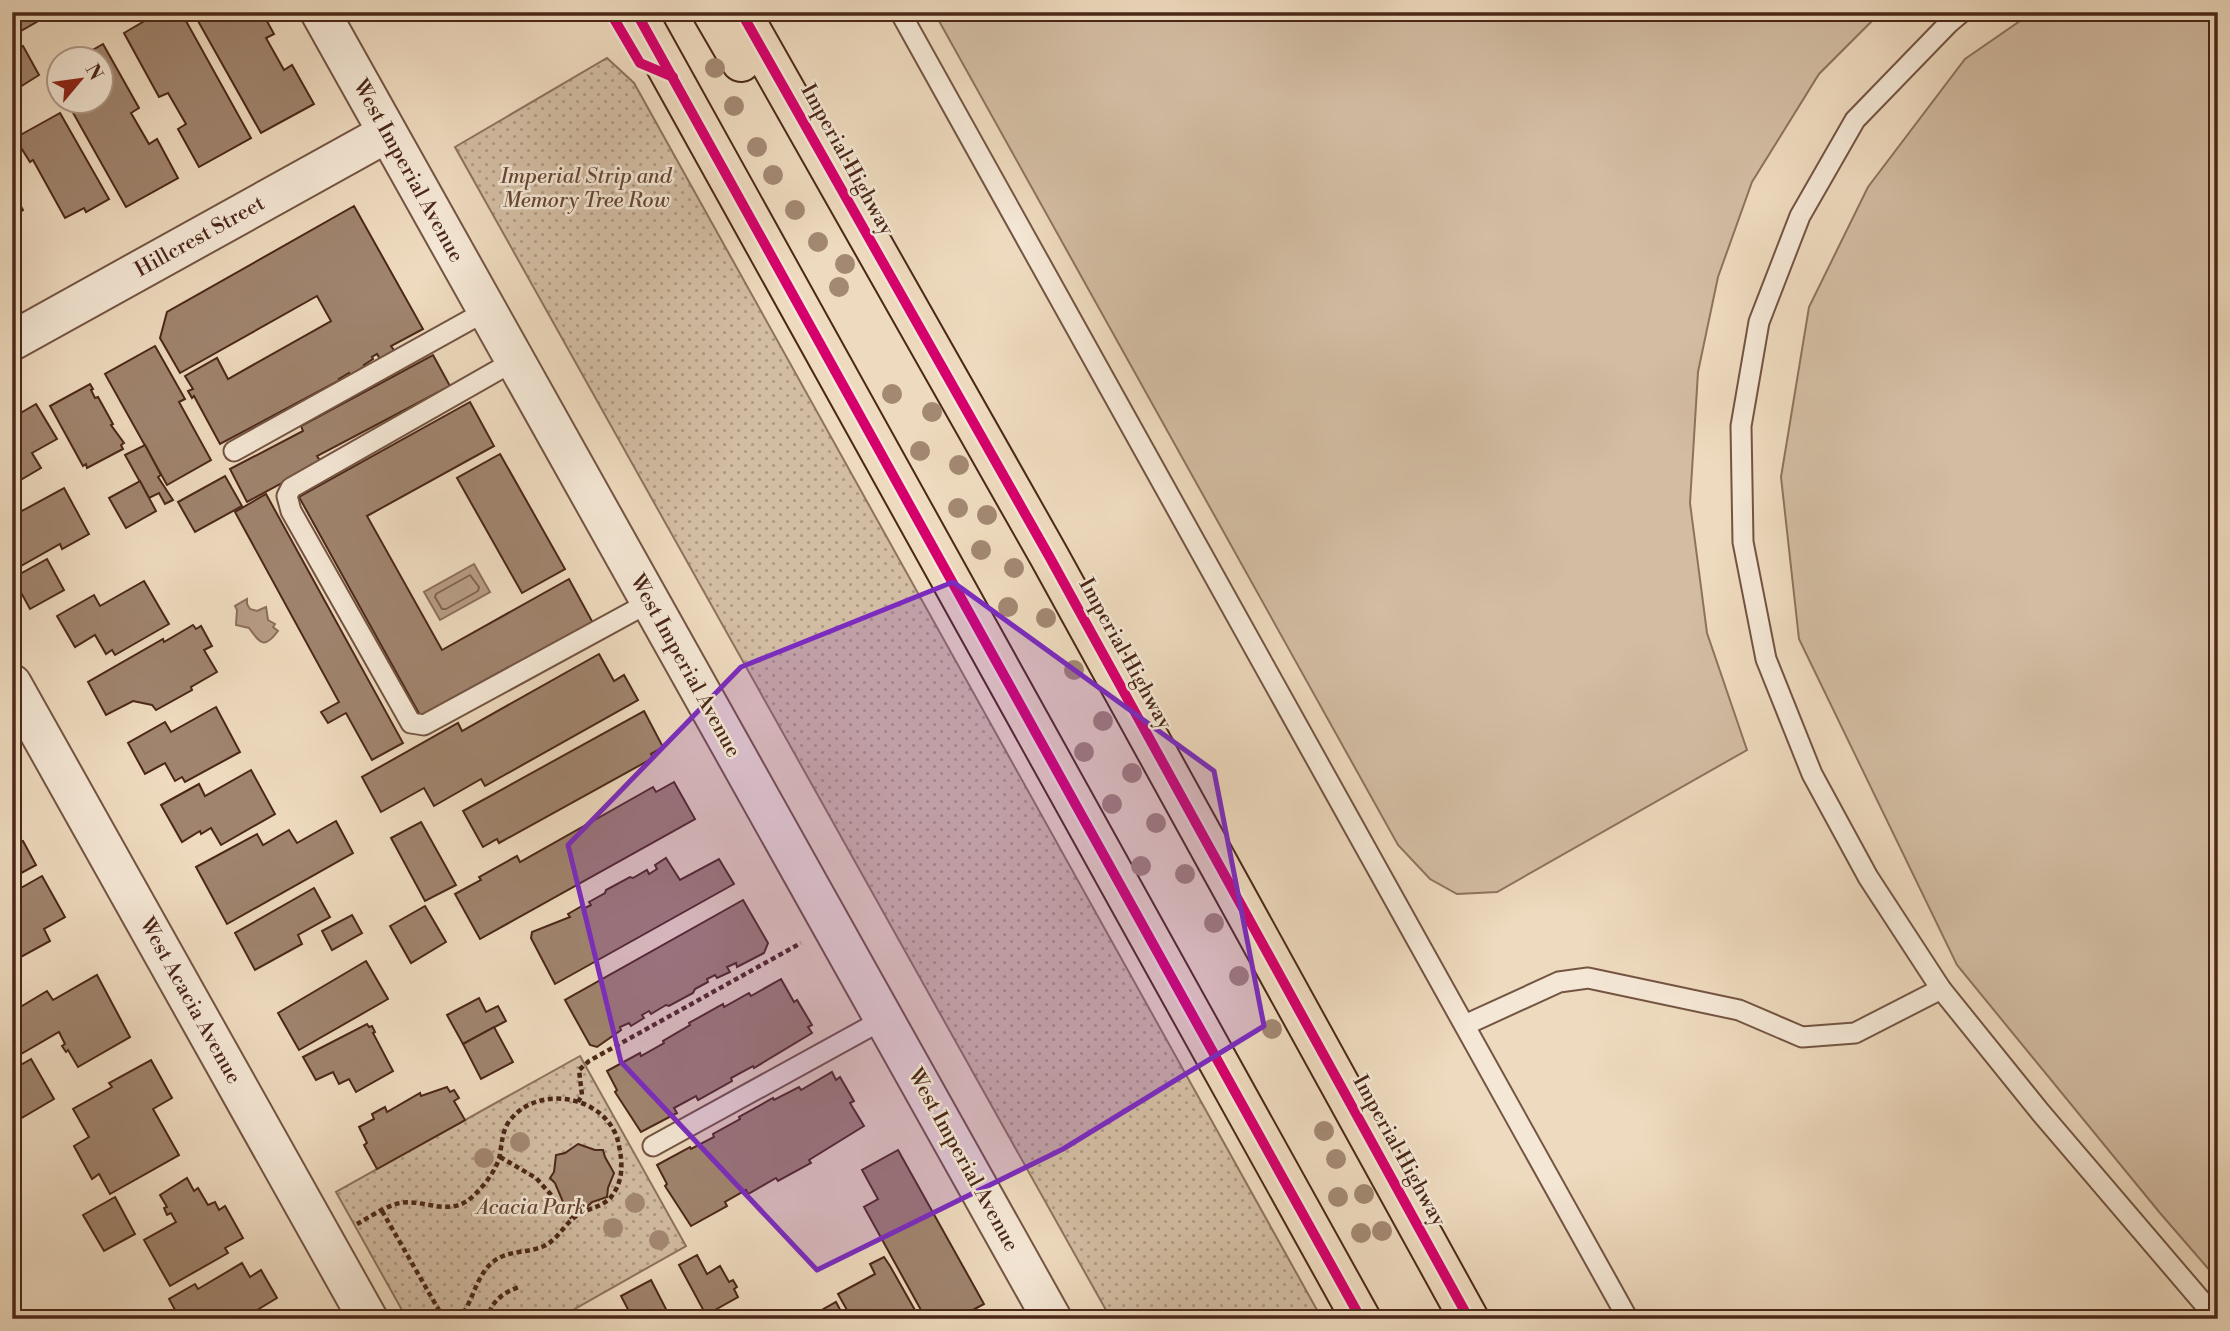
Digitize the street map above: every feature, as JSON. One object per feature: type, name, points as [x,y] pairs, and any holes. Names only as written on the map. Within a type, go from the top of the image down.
[{"type":"main road","points":[[712,12],[796,156],[830,172]]},
{"type":"main road","name":"Imperial Highway","points":[[741,12],[1049,556],[1469,1319]]},
{"type":"main road","points":[[645,16],[1361,1319]]},
{"type":"street","name":"West Imperial Avenue","points":[[320,12],[1052,1319]]},
{"type":"street","name":"Hillcrest Street","points":[[12,341],[387,133]]},
{"type":"street","name":"West Acacia Avenue","points":[[12,684],[368,1319]]},
{"type":"lane","points":[[900,12],[1628,1319]]},
{"type":"lane","points":[[1962,12],[1855,120],[1800,216],[1759,322],[1741,426],[1743,542],[1766,660],[1812,775],[1868,877],[1941,989],[2041,1112],[2217,1319]]},
{"type":"lane","points":[[234,451],[486,311]]},
{"type":"lane","points":[[514,361],[291,488],[287,496],[297,523],[411,723],[424,725],[650,602]]},
{"type":"lane","points":[[1465,1025],[1559,982],[1588,978],[1739,1010],[1802,1037],[1855,1032],[1941,989]]},
{"type":"lane","points":[[653,1146],[884,1020]]},
{"type":"path","points":[[578,1102],[582,1095],[579,1070],[583,1065],[780,955]]},
{"type":"path","points":[[353,1226],[400,1203],[443,1207],[460,1204],[471,1197],[494,1169],[500,1157],[504,1131],[509,1121],[523,1109],[537,1101],[552,1098],[585,1103],[601,1114],[613,1128],[619,1142],[621,1176],[616,1189],[606,1202],[572,1218],[548,1244],[497,1258],[476,1283],[460,1317],[474,1319],[489,1313],[495,1301],[519,1287]]},
{"type":"path","points":[[500,1157],[536,1178],[572,1218]]},
{"type":"path","points":[[382,1211],[444,1319]]},
{"type":"highlighted area","points":[[953,582],[1214,771],[1264,1026],[1063,1149],[817,1270],[621,1062],[568,845],[741,667]]},
{"type":"green space","points":[[934,12],[1881,12],[1819,74],[1752,182],[1718,277],[1698,372],[1690,503],[1707,633],[1747,750],[1497,892],[1457,894],[1430,879],[1398,845]]},
{"type":"green space","points":[[2033,12],[2218,12],[2218,1280],[1957,965],[1799,639],[1781,477],[1809,307],[1868,187],[1965,59]]},
{"type":"green space","name":"Imperial Strip and Memory Tree Row","points":[[607,58],[634,83],[1322,1319],[1111,1319],[455,147]]},
{"type":"green space","name":"Acacia Park","points":[[580,1056],[686,1246],[557,1319],[407,1319],[336,1192]]},
{"type":"water","points":[[474,564],[490,592],[440,620],[424,592]]},
{"type":"water","points":[[247,599],[250,609],[257,611],[266,607],[268,620],[275,624],[273,627],[278,631],[269,641],[259,641],[249,628],[236,625],[235,606]]},
{"type":"building","points":[[12,12],[54,12],[12,36]]},
{"type":"building","points":[[160,12],[181,12],[251,138],[199,167],[178,129],[186,124],[168,93],[159,97],[124,33]]},
{"type":"building","points":[[193,12],[262,12],[274,34],[266,38],[284,70],[292,65],[314,104],[261,133]]},
{"type":"building","points":[[23,46],[39,75],[12,92],[12,51]]},
{"type":"building","points":[[116,67],[139,108],[131,113],[149,144],[157,139],[178,178],[126,207],[75,116],[116,116]]},
{"type":"building","points":[[55,116],[62,116],[109,199],[86,212],[84,208],[65,218],[33,160],[30,162],[15,138]]},
{"type":"building","points":[[12,190],[23,210],[12,216]]},
{"type":"building","points":[[354,206],[423,329],[391,346],[396,353],[381,361],[377,354],[365,366],[350,375],[349,373],[220,444],[194,396],[192,398],[188,391],[193,389],[185,376],[217,358],[228,379],[331,321],[317,296],[180,373],[160,338],[167,312]]},
{"type":"building","points":[[155,346],[185,399],[179,402],[211,460],[167,485],[105,374]]},
{"type":"building","points":[[433,355],[450,386],[317,456],[321,462],[247,502],[230,469],[303,431],[301,426]]},
{"type":"building","points":[[90,384],[95,398],[98,397],[113,424],[111,425],[124,443],[121,445],[123,449],[87,468],[86,464],[83,466],[50,406]]},
{"type":"building","points":[[470,402],[494,446],[367,516],[442,650],[569,579],[593,623],[421,717],[299,497]]},
{"type":"building","points":[[36,404],[57,439],[32,453],[41,468],[12,485],[12,418]]},
{"type":"building","points":[[145,445],[161,475],[158,477],[173,500],[165,504],[159,493],[149,498],[125,455]]},
{"type":"building","points":[[500,454],[565,569],[522,593],[457,478]]},
{"type":"building","points":[[225,476],[242,506],[195,532],[178,502]]},
{"type":"building","points":[[140,481],[156,511],[126,528],[109,498]]},
{"type":"building","points":[[64,488],[89,534],[62,549],[60,544],[12,571],[12,506],[17,503],[22,511]]},
{"type":"building","points":[[266,494],[403,743],[372,760],[346,713],[328,723],[321,712],[339,702],[235,512]]},
{"type":"building","points":[[47,559],[64,590],[30,609],[13,578]]},
{"type":"building","points":[[144,581],[169,624],[115,655],[112,650],[106,654],[95,635],[75,647],[57,616],[94,595],[100,606]]},
{"type":"building","points":[[193,625],[196,629],[201,626],[212,646],[204,650],[217,672],[156,710],[152,705],[133,701],[106,715],[88,682]]},
{"type":"building","points":[[599,654],[614,681],[624,675],[638,700],[485,786],[481,779],[434,806],[424,788],[381,812],[362,777],[458,723],[462,731]]},
{"type":"building","points":[[216,707],[240,752],[185,782],[182,777],[175,781],[165,763],[145,774],[128,743],[165,722],[171,732]]},
{"type":"building","points":[[644,711],[663,747],[651,754],[653,758],[499,843],[497,839],[483,847],[463,811]]},
{"type":"building","points":[[251,770],[275,814],[221,845],[211,828],[182,842],[161,805],[199,784],[205,796]]},
{"type":"building","points":[[674,782],[695,819],[480,939],[455,894],[517,856],[520,862],[653,787],[656,792]]},
{"type":"building","points":[[336,821],[353,853],[227,924],[196,867],[257,834],[263,845],[289,830],[297,843]]},
{"type":"building","points":[[421,822],[456,885],[425,901],[391,838]]},
{"type":"building","points":[[23,841],[36,865],[12,878],[12,842],[14,845]]},
{"type":"building","points":[[666,858],[680,880],[719,859],[734,884],[555,984],[531,938],[532,932],[570,917],[568,914],[582,906],[583,909],[591,905],[589,902],[630,877],[647,870],[649,874],[657,869],[655,865]]},
{"type":"building","points":[[42,876],[65,917],[44,929],[50,941],[21,957],[12,941],[12,893]]},
{"type":"building","points":[[314,888],[330,917],[298,935],[302,944],[255,970],[235,933]]},
{"type":"building","points":[[743,900],[768,943],[764,953],[737,967],[736,963],[727,967],[730,972],[707,979],[708,982],[693,993],[651,1014],[649,1011],[642,1015],[644,1018],[631,1026],[629,1023],[620,1027],[621,1030],[597,1047],[590,1045],[565,1000]]},
{"type":"building","points":[[425,906],[446,942],[411,963],[390,926]]},
{"type":"building","points":[[352,915],[362,933],[332,950],[322,931]]},
{"type":"building","points":[[366,961],[388,999],[299,1050],[278,1013]]},
{"type":"building","points":[[97,975],[130,1037],[78,1067],[68,1050],[66,1052],[62,1046],[65,1044],[59,1032],[21,1054],[17,1049],[12,1052],[12,1012],[47,991],[53,1000]]},
{"type":"building","points":[[781,979],[812,1025],[808,1027],[812,1033],[754,1068],[753,1066],[731,1078],[732,1081],[698,1100],[696,1096],[674,1108],[677,1113],[641,1132],[615,1092],[617,1090],[607,1071],[664,1043],[663,1041],[690,1025],[689,1023],[723,1004],[724,1007],[749,993],[751,996]]},
{"type":"building","points":[[479,998],[486,1012],[498,1006],[506,1021],[463,1044],[447,1015]]},
{"type":"building","points":[[367,1024],[372,1026],[393,1071],[356,1092],[349,1079],[339,1084],[333,1072],[316,1080],[303,1057]]},
{"type":"building","points":[[494,1027],[513,1062],[481,1079],[463,1044]]},
{"type":"building","points":[[31,1059],[54,1099],[20,1119],[12,1106],[12,1070]]},
{"type":"building","points":[[151,1060],[172,1098],[153,1109],[179,1155],[110,1194],[99,1174],[92,1179],[74,1146],[89,1137],[73,1109],[112,1087],[109,1083]]},
{"type":"building","points":[[832,1072],[836,1080],[840,1077],[854,1101],[850,1103],[864,1126],[809,1160],[811,1163],[748,1194],[746,1190],[725,1202],[727,1206],[691,1226],[665,1186],[667,1184],[657,1165],[714,1137],[713,1134],[773,1098],[774,1100],[799,1087],[801,1090]]},
{"type":"building","points":[[447,1087],[450,1092],[454,1090],[459,1098],[454,1101],[465,1120],[377,1169],[364,1145],[367,1143],[359,1127],[374,1119],[372,1114],[385,1107],[387,1112],[420,1093],[421,1096]]},
{"type":"building","points":[[578,1144],[603,1150],[614,1173],[607,1197],[592,1202],[587,1207],[563,1202],[550,1178],[554,1172],[556,1155],[565,1153]]},
{"type":"building","points":[[898,1150],[984,1304],[956,1319],[926,1319],[864,1207],[878,1199],[862,1170]]},
{"type":"building","points":[[187,1178],[194,1191],[198,1188],[208,1205],[215,1202],[219,1210],[225,1206],[243,1238],[225,1248],[228,1253],[170,1286],[144,1240],[176,1222],[171,1213],[167,1215],[164,1208],[167,1207],[160,1195]]},
{"type":"building","points":[[115,1197],[135,1234],[104,1251],[83,1215]]},
{"type":"building","points":[[697,1255],[707,1274],[720,1266],[729,1282],[733,1280],[737,1287],[734,1289],[738,1297],[706,1315],[679,1265]]},
{"type":"building","points":[[884,1257],[920,1319],[852,1319],[838,1294],[875,1274],[870,1264]]},
{"type":"building","points":[[242,1263],[250,1277],[261,1270],[277,1298],[242,1319],[180,1319],[169,1299],[195,1284],[198,1289]]},
{"type":"building","points":[[651,1280],[668,1313],[657,1319],[633,1319],[621,1296]]},
{"type":"building","points":[[836,1302],[845,1319],[806,1319]]},
{"type":"cycle path","points":[[610,12],[640,63],[673,77]]},
{"type":"cycle path","points":[[636,12],[1361,1319]]},
{"type":"cycle path","points":[[741,12],[1049,556],[1469,1319]]}]
